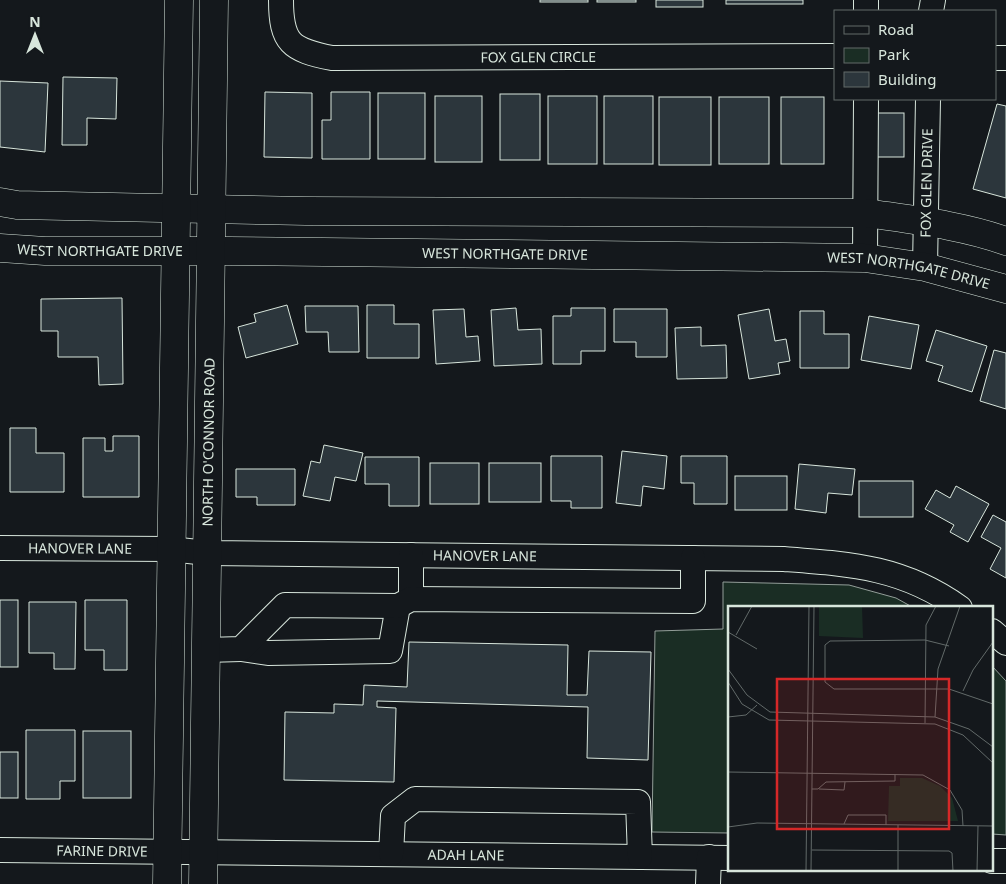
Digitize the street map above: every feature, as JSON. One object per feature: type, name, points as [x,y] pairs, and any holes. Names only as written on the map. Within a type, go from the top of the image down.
[{"type":"main road","points":[[167,884],[170,549],[179,0]]},
{"type":"main road","name":"NORTH O'CONNOR ROAD","points":[[204,884],[214,0]]},
{"type":"main road","points":[[0,202],[17,205],[177,210],[866,213],[984,233],[1006,241]]},
{"type":"main road","name":"WEST NORTHGATE DRIVE","points":[[0,248],[45,251],[210,250],[865,258],[925,267],[1006,289]]},
{"type":"street","name":"FOX GLEN CIRCLE","points":[[281,0],[281,20],[287,40],[306,53],[332,58],[834,56]]},
{"type":"street","points":[[865,258],[866,100]]},
{"type":"street","name":"FOX GLEN DRIVE","points":[[925,267],[928,100]]},
{"type":"street","name":"HANOVER LANE","points":[[0,548],[170,549],[207,553],[784,559],[854,564],[895,574],[956,606]]},
{"type":"street","points":[[206,650],[241,649],[268,653],[390,651],[404,602],[411,555]]},
{"type":"street","points":[[241,649],[285,605],[404,602],[694,601],[693,558]]},
{"type":"street","points":[[994,633],[1006,643]]},
{"type":"street","points":[[391,854],[393,816],[415,799],[638,802],[640,857]]},
{"type":"street","name":"FARINE DRIVE","points":[[0,850],[204,852]]},
{"type":"street","name":"ADAH LANE","points":[[204,852],[719,858]]},
{"type":"street","points":[[708,884],[719,858]]},
{"type":"green space","points":[[723,582],[849,585],[896,598],[910,606],[728,606],[728,833],[652,832],[655,631],[723,629]]},
{"type":"green space","points":[[994,668],[1006,681],[1006,835],[994,834]]},
{"type":"building","points":[[540,0],[588,0],[588,2],[540,2]]},
{"type":"building","points":[[597,0],[636,0],[636,2],[597,2]]},
{"type":"building","points":[[656,0],[703,0],[703,7],[656,7]]},
{"type":"building","points":[[726,0],[803,0],[803,4],[726,4]]},
{"type":"building","points":[[63,77],[117,78],[116,119],[87,118],[87,145],[62,145]]},
{"type":"building","points":[[0,81],[48,83],[45,152],[0,147]]},
{"type":"building","points":[[265,92],[312,93],[312,158],[264,157]]},
{"type":"building","points":[[331,92],[370,92],[370,159],[322,159],[322,120],[331,120]]},
{"type":"building","points":[[378,93],[425,93],[425,159],[378,159]]},
{"type":"building","points":[[500,94],[540,94],[540,160],[500,160]]},
{"type":"building","points":[[435,96],[482,96],[482,162],[435,162]]},
{"type":"building","points":[[548,96],[597,96],[597,164],[548,164]]},
{"type":"building","points":[[604,96],[653,96],[653,164],[604,164]]},
{"type":"building","points":[[659,97],[711,97],[711,165],[659,165]]},
{"type":"building","points":[[719,97],[769,97],[769,164],[719,164]]},
{"type":"building","points":[[781,97],[824,97],[824,164],[781,164]]},
{"type":"building","points":[[997,104],[1006,106],[1006,198],[973,189]]},
{"type":"building","points":[[871,113],[904,113],[904,157],[871,157]]},
{"type":"building","points":[[122,298],[123,384],[99,385],[98,357],[58,357],[58,331],[41,331],[41,299]]},
{"type":"building","points":[[287,305],[298,344],[246,358],[238,327],[256,322],[254,314]]},
{"type":"building","points":[[367,305],[394,305],[394,324],[419,324],[419,358],[367,358]]},
{"type":"building","points":[[305,306],[358,306],[359,352],[329,352],[328,332],[306,332]]},
{"type":"building","points":[[516,308],[518,330],[541,329],[542,364],[494,366],[491,310]]},
{"type":"building","points":[[571,308],[605,308],[605,351],[581,351],[581,364],[553,364],[553,316],[571,316]]},
{"type":"building","points":[[464,309],[466,337],[478,336],[480,361],[436,364],[433,310]]},
{"type":"building","points":[[614,309],[667,309],[667,357],[636,357],[636,342],[614,342]]},
{"type":"building","points":[[769,309],[775,341],[786,339],[790,361],[778,363],[780,374],[749,379],[738,315]]},
{"type":"building","points":[[800,311],[824,311],[824,334],[849,334],[849,368],[800,368]]},
{"type":"building","points":[[869,316],[919,325],[911,369],[861,360]]},
{"type":"building","points":[[701,327],[701,346],[726,345],[727,378],[677,379],[675,328]]},
{"type":"building","points":[[936,330],[987,346],[972,392],[938,381],[943,366],[926,361]]},
{"type":"building","points":[[994,350],[1006,353],[1006,409],[980,401]]},
{"type":"building","points":[[10,428],[36,428],[36,453],[64,453],[64,492],[10,492]]},
{"type":"building","points":[[113,436],[139,436],[139,497],[83,497],[83,438],[105,438],[105,451],[113,451]]},
{"type":"building","points":[[324,445],[363,453],[356,481],[335,477],[330,501],[303,496],[311,461],[320,463]]},
{"type":"building","points":[[622,451],[667,456],[664,489],[643,486],[641,506],[616,503]]},
{"type":"building","points":[[551,456],[602,456],[602,508],[571,508],[571,501],[551,501]]},
{"type":"building","points":[[681,456],[727,456],[727,504],[694,504],[694,483],[681,483]]},
{"type":"building","points":[[365,457],[419,457],[419,506],[389,506],[389,484],[365,484]]},
{"type":"building","points":[[430,463],[479,463],[479,504],[430,504]]},
{"type":"building","points":[[489,463],[541,463],[541,502],[489,502]]},
{"type":"building","points":[[799,464],[855,469],[852,495],[828,493],[826,513],[795,509]]},
{"type":"building","points":[[236,469],[295,469],[295,505],[257,505],[257,497],[236,497]]},
{"type":"building","points":[[735,476],[787,476],[787,510],[735,510]]},
{"type":"building","points":[[859,481],[913,481],[913,517],[859,517]]},
{"type":"building","points":[[956,486],[989,504],[968,542],[950,532],[954,525],[925,509],[936,490],[950,498]]},
{"type":"building","points":[[993,515],[1006,522],[1006,578],[990,569],[1001,548],[981,537]]},
{"type":"building","points":[[0,600],[18,600],[18,667],[0,667]]},
{"type":"building","points":[[85,600],[127,600],[127,670],[104,670],[104,650],[85,650]]},
{"type":"building","points":[[29,602],[76,602],[75,669],[54,669],[54,653],[29,653]]},
{"type":"building","points":[[409,642],[568,645],[567,695],[587,695],[589,651],[651,652],[648,760],[587,758],[588,707],[377,701],[377,707],[396,708],[394,782],[284,780],[285,712],[334,713],[334,704],[363,705],[364,685],[407,687]]},
{"type":"building","points":[[26,730],[75,730],[75,781],[60,781],[60,799],[26,799]]},
{"type":"building","points":[[83,731],[131,731],[131,798],[83,798]]},
{"type":"building","points":[[0,752],[18,752],[18,798],[0,798]]}]
